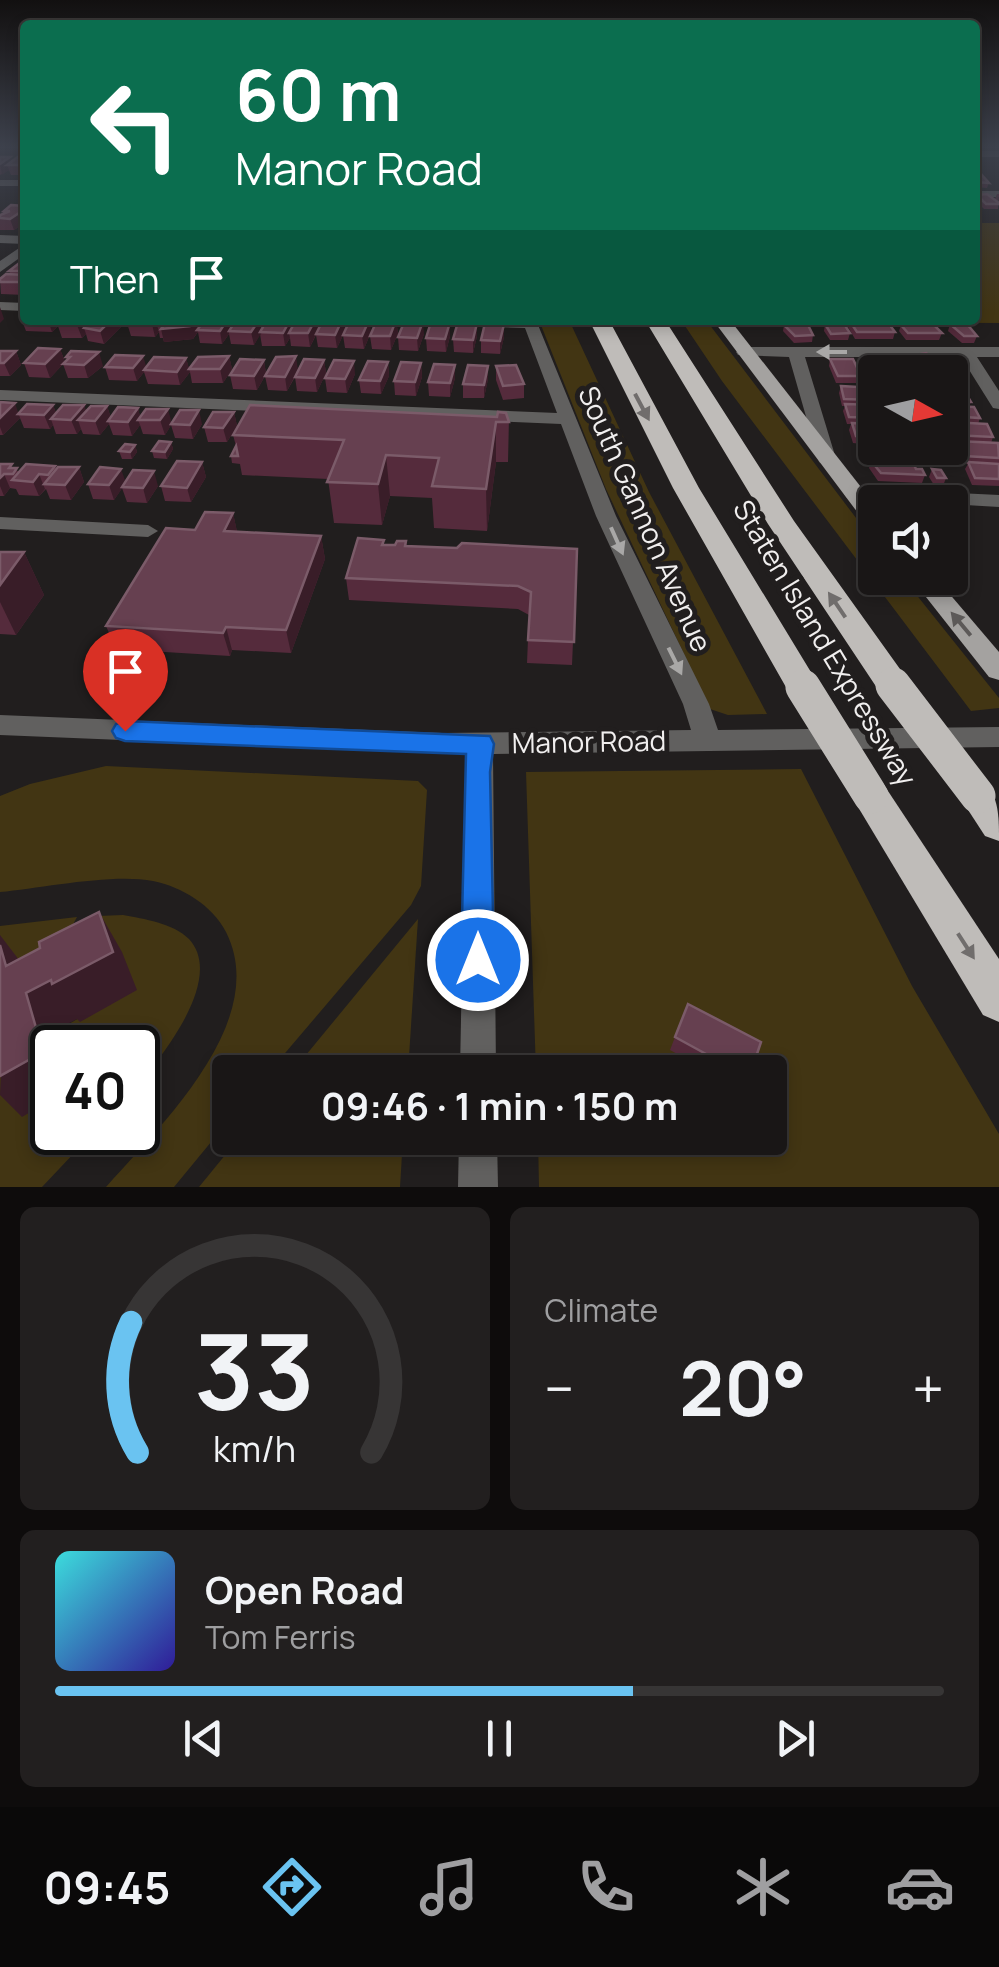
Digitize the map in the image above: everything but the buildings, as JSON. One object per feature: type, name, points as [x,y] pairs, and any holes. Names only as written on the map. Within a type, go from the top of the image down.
[{"type":"highway","name":"Staten Island Expressway","points":[[602,325],[686,488],[803,688],[999,998]]},
{"type":"highway","name":"Staten Island Expressway","points":[[658,325],[782,524],[893,685],[989,810]]},
{"type":"main road","points":[[725,325],[858,499]]},
{"type":"main road","points":[[937,595],[999,670]]},
{"type":"street","points":[[0,268],[20,252]]},
{"type":"street","name":"South Gannon Avenue","points":[[531,325],[625,558],[696,704],[708,740]]},
{"type":"street","points":[[744,352],[999,352]]},
{"type":"street","points":[[796,352],[828,462]]},
{"type":"street","points":[[966,352],[999,404]]},
{"type":"street","points":[[0,395],[566,418]]},
{"type":"street","points":[[854,494],[999,501]]},
{"type":"street","points":[[0,523],[148,531]]},
{"type":"street","name":"Manor Road","points":[[0,725],[481,744],[999,737]]},
{"type":"street","points":[[478,1055],[476,772],[481,744]]},
{"type":"street","points":[[478,1155],[478,1187]]},
{"type":"shaded area","points":[[980,223],[999,223],[999,323],[980,323]]},
{"type":"shaded area","points":[[541,325],[571,325],[649,492],[767,714],[728,715],[710,709],[606,489]]},
{"type":"shaded area","points":[[684,325],[710,325],[858,521],[858,561]]},
{"type":"shaded area","points":[[883,595],[917,595],[999,698],[999,708],[971,711]]},
{"type":"shaded area","points":[[106,766],[418,781],[427,790],[421,886],[411,905],[283,1055],[212,1055],[212,1141],[174,1187],[106,1187],[135,1155],[160,1155],[160,1127],[203,1070],[222,1036],[234,1001],[236,966],[226,932],[213,913],[195,899],[153,881],[98,880],[0,892],[0,796],[30,784]]},
{"type":"shaded area","points":[[801,769],[912,986],[999,1134],[999,1187],[539,1187],[538,1155],[787,1155],[787,1055],[535,1055],[526,772]]},
{"type":"shaded area","points":[[123,915],[158,922],[189,939],[198,955],[200,974],[195,994],[160,1058],[160,1025],[67,1025],[79,1018],[98,916]]},
{"type":"shaded area","points":[[77,917],[46,974],[0,983],[0,926]]},
{"type":"shaded area","points":[[418,919],[409,1055],[306,1055]]},
{"type":"shaded area","points":[[0,1062],[30,1083],[30,1155],[72,1155],[42,1187],[0,1187]]},
{"type":"shaded area","points":[[225,1155],[402,1155],[400,1187],[199,1187]]},
{"type":"route","points":[[125,731],[481,744],[476,772],[478,960]]}]
